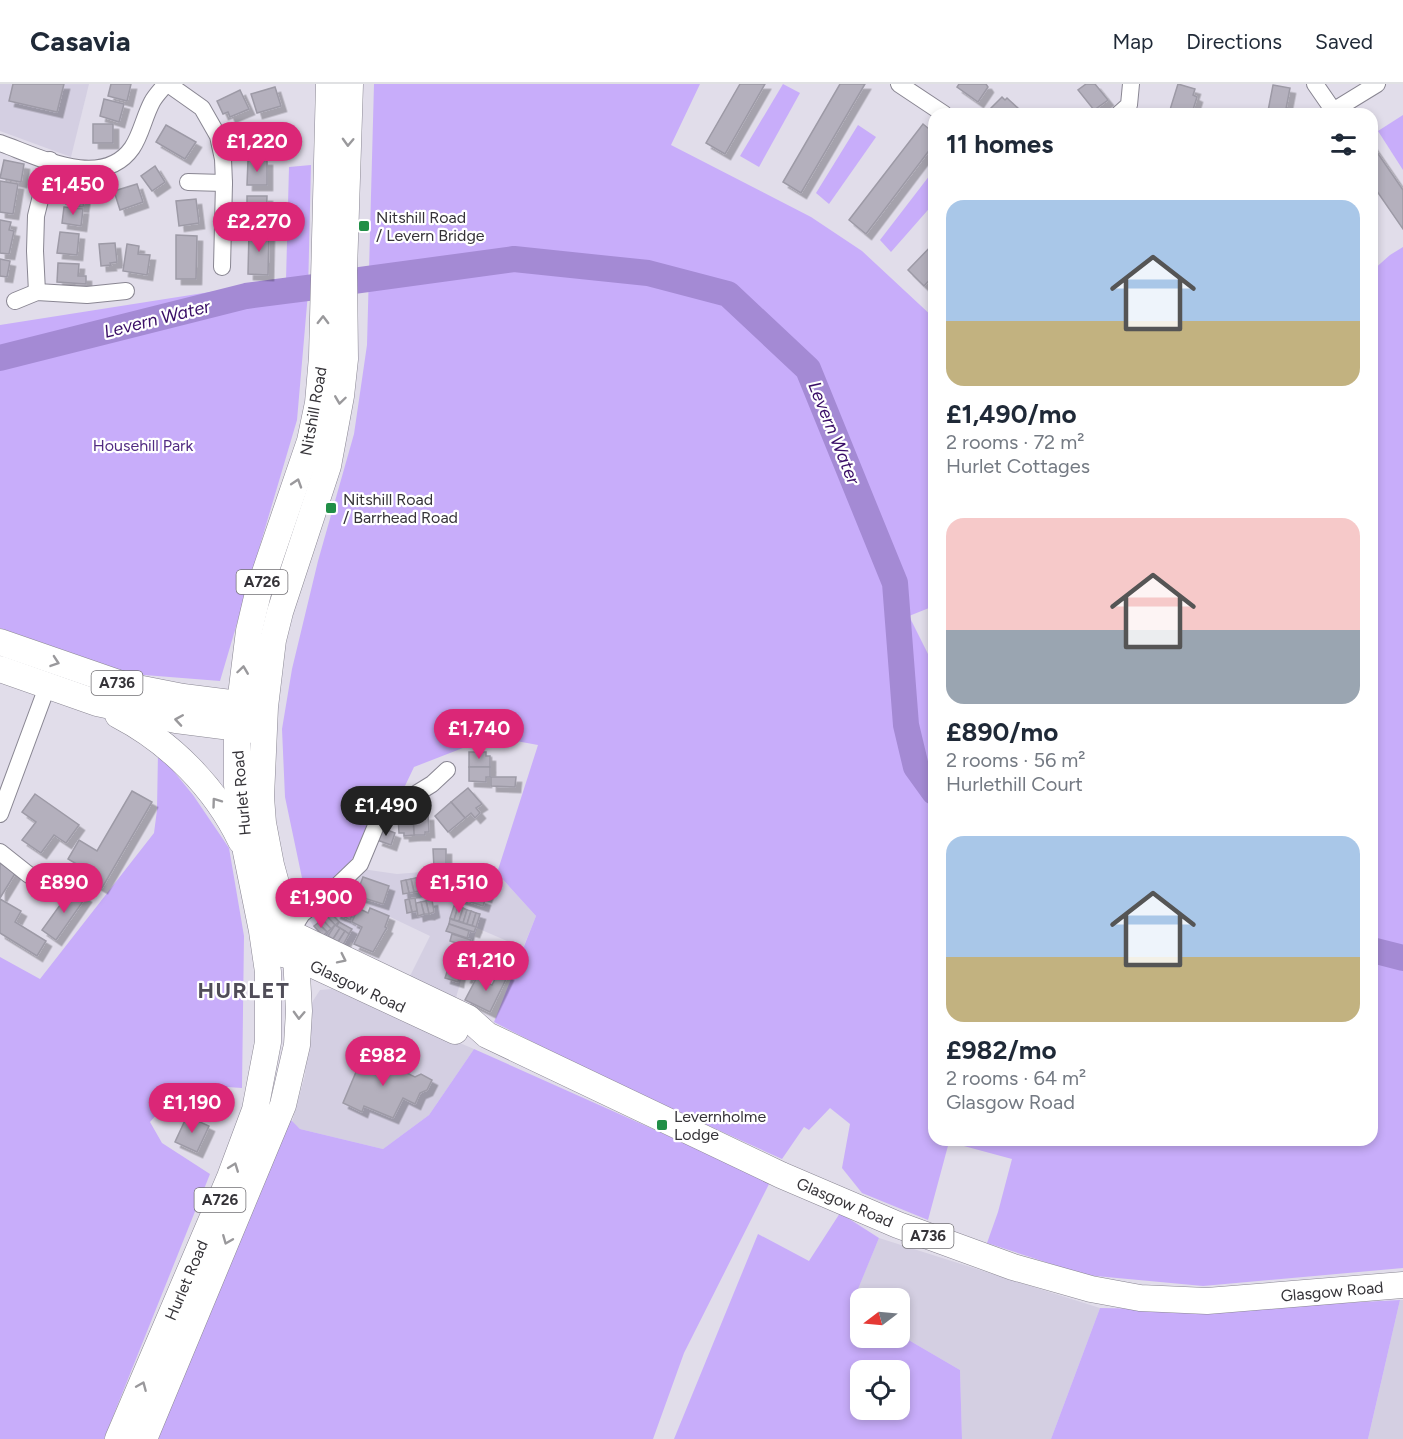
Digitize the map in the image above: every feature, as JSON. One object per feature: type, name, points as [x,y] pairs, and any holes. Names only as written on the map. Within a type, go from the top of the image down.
[{"type":"main road","name":"Nitshill Road","points":[[264,719],[273,640],[280,612],[319,493],[336,432],[329,84]]},
{"type":"main road","name":"Nitshill Road","points":[[238,716],[249,631],[258,593],[310,441],[318,403],[334,358],[345,213],[350,84]]},
{"type":"main road","name":"A736","points":[[0,642],[128,698]]},
{"type":"main road","name":"A736","points":[[0,669],[97,703],[137,725],[165,744],[216,800],[246,852]]},
{"type":"main road","name":"A736","points":[[97,703],[128,698],[183,697],[238,716]]},
{"type":"main road","points":[[238,716],[264,719]]},
{"type":"main road","name":"Hurlet Road","points":[[117,1439],[230,1177],[255,1110],[268,1042],[269,994],[264,940],[246,852],[237,785],[238,716]]},
{"type":"main road","name":"Hurlet Road","points":[[144,1439],[283,1105],[297,1045],[299,1011],[293,945],[271,865],[263,823],[261,797],[264,719]]},
{"type":"main road","points":[[264,940],[293,945]]},
{"type":"main road","name":"Glasgow Road","points":[[293,945],[468,1018],[487,1035],[781,1175],[898,1225],[1012,1267],[1091,1289],[1140,1298],[1207,1302],[1403,1285]]},
{"type":"street","points":[[0,143],[83,170],[105,167],[122,158],[131,149],[152,101],[167,84],[202,108],[218,136],[223,159],[224,183],[222,267]]},
{"type":"street","points":[[899,84],[935,108]]},
{"type":"street","points":[[1126,108],[1129,105],[1131,84]]},
{"type":"street","points":[[1315,84],[1328,108]]},
{"type":"street","points":[[1337,108],[1377,84]]},
{"type":"street","points":[[37,292],[34,250],[36,216],[50,160]]},
{"type":"street","points":[[188,182],[224,183]]},
{"type":"street","points":[[15,301],[37,292],[87,295],[126,291]]},
{"type":"street","points":[[0,814],[47,687]]},
{"type":"street","points":[[293,945],[302,914],[360,864],[380,816],[432,784],[447,770]]},
{"type":"street","points":[[0,852],[29,875]]},
{"type":"shaded area","points":[[0,84],[89,84],[71,157],[0,131]]},
{"type":"shaded area","points":[[362,869],[397,874],[447,870],[497,873],[536,916],[523,948],[477,928],[454,1004],[407,982],[430,936],[363,904],[358,908],[352,922],[362,927],[354,944],[351,942],[346,951],[316,931],[307,915]]},
{"type":"shaded area","points":[[332,989],[474,1049],[429,1115],[383,1149],[300,1129],[292,1122],[305,1075],[309,1007],[320,990]]},
{"type":"shaded area","points":[[879,1238],[1100,1308],[1051,1439],[962,1439],[960,1370],[910,1341],[910,1288],[858,1288]]},
{"type":"shaded area","points":[[1400,1300],[1403,1300],[1403,1439],[1368,1439]]},
{"type":"green space","points":[[374,84],[700,84],[671,145],[811,217],[862,251],[928,312],[928,608],[909,616],[928,654],[928,1146],[948,1146],[928,1220],[862,1193],[842,1168],[850,1124],[830,1108],[809,1130],[804,1127],[782,1159],[605,1079],[494,1022],[536,916],[497,873],[538,745],[462,731],[468,746],[414,767],[404,788],[375,801],[357,852],[339,878],[306,897],[285,797],[282,729],[292,669],[318,561],[354,434],[367,345]]},
{"type":"green space","points":[[783,84],[800,93],[759,167],[740,156]]},
{"type":"green space","points":[[1403,115],[1403,170],[1378,131]]},
{"type":"green space","points":[[858,125],[876,137],[829,204],[816,193]]},
{"type":"green space","name":"Househill Park","points":[[311,165],[308,293],[297,420],[220,681],[132,674],[0,628],[0,325],[286,280],[289,167]]},
{"type":"green space","points":[[928,178],[928,210],[891,252],[880,240]]},
{"type":"green space","points":[[1403,247],[1403,1268],[1203,1286],[1085,1275],[987,1243],[1012,1159],[964,1146],[1378,1146],[1378,266]]},
{"type":"green space","points":[[158,752],[193,795],[229,848],[244,936],[242,1088],[183,1084],[150,1122],[162,1143],[210,1174],[104,1439],[0,1439],[0,957],[40,979],[154,833],[157,810]]},
{"type":"green space","points":[[474,1049],[771,1180],[684,1353],[653,1439],[151,1439],[288,1117],[300,1129],[383,1149],[429,1115]]},
{"type":"green space","points":[[840,1213],[879,1238],[858,1288],[850,1288],[850,1348],[910,1348],[910,1341],[960,1370],[962,1439],[674,1439],[758,1234],[809,1261]]},
{"type":"green space","points":[[1400,1300],[1368,1439],[1051,1439],[1100,1308],[1208,1310]]},
{"type":"building","points":[[13,84],[64,84],[57,112],[9,101]]},
{"type":"building","points":[[111,84],[131,84],[127,101],[108,96]]},
{"type":"building","points":[[740,84],[765,84],[725,154],[706,143]]},
{"type":"building","points":[[840,84],[865,84],[801,193],[783,182]]},
{"type":"building","points":[[959,84],[986,84],[988,87],[978,102],[957,87]]},
{"type":"building","points":[[1086,84],[1095,84],[1108,100],[1097,108],[1092,108],[1078,90]]},
{"type":"building","points":[[1178,84],[1195,89],[1193,95],[1197,97],[1194,108],[1171,108]]},
{"type":"building","points":[[1273,85],[1290,88],[1286,108],[1269,108]]},
{"type":"building","points":[[275,87],[281,106],[257,113],[251,94]]},
{"type":"building","points":[[240,90],[249,109],[230,117],[228,112],[223,114],[217,101]]},
{"type":"building","points":[[1002,97],[1005,100],[1007,98],[1018,108],[991,108]]},
{"type":"building","points":[[104,99],[124,104],[119,122],[100,116]]},
{"type":"building","points":[[93,124],[113,124],[113,143],[93,143]]},
{"type":"building","points":[[923,124],[928,128],[928,152],[866,234],[849,220]]},
{"type":"building","points":[[166,125],[196,142],[185,159],[156,142]]},
{"type":"building","points":[[251,136],[269,136],[269,152],[251,152]]},
{"type":"building","points":[[1378,154],[1403,190],[1403,229],[1378,193]]},
{"type":"building","points":[[4,160],[24,164],[21,182],[0,178]]},
{"type":"building","points":[[248,160],[267,160],[267,185],[247,185]]},
{"type":"building","points":[[155,166],[165,182],[152,191],[141,176]]},
{"type":"building","points":[[0,181],[18,184],[13,214],[0,212]]},
{"type":"building","points":[[137,184],[143,202],[120,210],[114,191]]},
{"type":"building","points":[[70,185],[86,188],[83,207],[66,204]]},
{"type":"building","points":[[247,196],[267,196],[266,221],[247,221]]},
{"type":"building","points":[[196,199],[199,223],[179,226],[176,201]]},
{"type":"building","points":[[64,207],[83,209],[81,226],[62,223]]},
{"type":"building","points":[[0,220],[11,222],[9,230],[14,231],[9,254],[0,253]]},
{"type":"building","points":[[249,231],[269,231],[268,275],[248,274]]},
{"type":"building","points":[[60,232],[79,234],[77,255],[57,253]]},
{"type":"building","points":[[176,235],[197,236],[196,279],[176,279]]},
{"type":"building","points":[[115,243],[117,262],[101,266],[99,244]]},
{"type":"building","points":[[127,244],[139,246],[138,254],[150,255],[147,275],[123,271]]},
{"type":"building","points":[[928,249],[928,282],[924,286],[908,270]]},
{"type":"building","points":[[0,259],[10,261],[7,277],[0,276]]},
{"type":"building","points":[[58,263],[79,264],[78,276],[86,276],[86,284],[57,282]]},
{"type":"building","points":[[469,752],[486,752],[486,756],[490,756],[490,767],[469,767]]},
{"type":"building","points":[[469,767],[490,767],[490,777],[486,777],[486,782],[469,781]]},
{"type":"building","points":[[491,777],[516,777],[515,787],[491,786]]},
{"type":"building","points":[[468,788],[482,804],[476,808],[480,813],[475,818],[471,813],[465,818],[451,802]]},
{"type":"building","points":[[132,791],[152,802],[102,888],[83,877],[87,870],[68,859],[79,840],[97,851]]},
{"type":"building","points":[[35,794],[79,825],[66,843],[54,835],[41,853],[22,840],[36,822],[22,812]]},
{"type":"building","points":[[451,802],[465,818],[448,832],[435,816]]},
{"type":"building","points":[[428,815],[429,832],[425,832],[425,835],[414,835],[413,816]]},
{"type":"building","points":[[413,816],[414,835],[404,836],[404,833],[399,833],[398,817]]},
{"type":"building","points":[[382,828],[395,833],[391,845],[377,840]]},
{"type":"building","points":[[433,849],[446,849],[446,868],[434,868]]},
{"type":"building","points":[[0,863],[16,872],[0,898]]},
{"type":"building","points":[[444,873],[446,885],[440,886],[438,874]]},
{"type":"building","points":[[437,874],[440,886],[435,887],[432,875]]},
{"type":"building","points":[[432,875],[435,887],[429,888],[427,876]]},
{"type":"building","points":[[427,876],[429,888],[424,890],[422,877]]},
{"type":"building","points":[[363,877],[389,886],[383,904],[354,895],[357,884],[360,885]]},
{"type":"building","points":[[422,877],[424,890],[419,891],[416,878]]},
{"type":"building","points":[[416,878],[419,891],[414,892],[411,879]]},
{"type":"building","points":[[411,879],[414,892],[409,893],[406,880]]},
{"type":"building","points":[[464,879],[489,886],[487,891],[463,884]]},
{"type":"building","points":[[406,880],[409,893],[403,894],[401,881]]},
{"type":"building","points":[[462,883],[488,891],[486,897],[461,889]]},
{"type":"building","points":[[73,887],[86,897],[56,940],[42,930]]},
{"type":"building","points":[[459,892],[485,900],[483,906],[458,898]]},
{"type":"building","points":[[415,898],[417,911],[412,912],[409,899]]},
{"type":"building","points":[[0,899],[21,911],[15,922],[46,941],[37,956],[0,933]]},
{"type":"building","points":[[409,899],[412,912],[407,913],[405,900]]},
{"type":"building","points":[[432,900],[434,912],[429,914],[426,901]]},
{"type":"building","points":[[341,901],[346,904],[340,915],[335,913]]},
{"type":"building","points":[[426,901],[429,914],[424,914],[421,902]]},
{"type":"building","points":[[421,902],[424,914],[418,916],[416,903]]},
{"type":"building","points":[[346,904],[350,906],[345,917],[340,915]]},
{"type":"building","points":[[350,906],[355,908],[350,920],[345,917]]},
{"type":"building","points":[[454,906],[458,907],[454,920],[450,918]]},
{"type":"building","points":[[458,907],[463,908],[459,921],[454,920]]},
{"type":"building","points":[[358,908],[368,913],[370,908],[389,916],[385,927],[387,928],[373,952],[354,944],[362,927],[352,922]]},
{"type":"building","points":[[463,908],[467,910],[463,923],[459,921]]},
{"type":"building","points":[[467,910],[471,911],[467,924],[463,923]]},
{"type":"building","points":[[471,911],[476,913],[472,926],[467,924]]},
{"type":"building","points":[[330,912],[339,922],[335,925],[326,915]]},
{"type":"building","points":[[476,913],[480,914],[476,927],[472,926]]},
{"type":"building","points":[[326,915],[335,925],[331,929],[322,919]]},
{"type":"building","points":[[322,919],[331,929],[327,932],[318,923]]},
{"type":"building","points":[[450,919],[476,927],[474,932],[449,924]]},
{"type":"building","points":[[339,922],[352,929],[349,934],[337,926]]},
{"type":"building","points":[[318,923],[327,932],[323,936],[314,926]]},
{"type":"building","points":[[449,924],[469,931],[467,938],[446,931]]},
{"type":"building","points":[[335,925],[340,928],[333,939],[328,936]]},
{"type":"building","points":[[340,928],[345,931],[338,942],[333,939]]},
{"type":"building","points":[[345,931],[349,934],[343,945],[338,942]]},
{"type":"building","points":[[452,934],[471,940],[469,947],[450,941]]},
{"type":"building","points":[[455,946],[468,950],[466,955],[454,951]]},
{"type":"building","points":[[454,951],[466,955],[464,961],[452,957]]},
{"type":"building","points":[[452,957],[464,961],[463,966],[450,962]]},
{"type":"building","points":[[450,962],[463,966],[461,971],[449,967]]},
{"type":"building","points":[[471,962],[478,965],[472,980],[465,977]]},
{"type":"building","points":[[449,967],[461,971],[459,976],[447,972]]},
{"type":"building","points":[[499,971],[508,975],[490,1012],[465,1000],[477,977],[492,985]]},
{"type":"building","points":[[447,972],[459,976],[458,982],[445,978]]},
{"type":"building","points":[[364,1053],[392,1067],[395,1062],[404,1067],[402,1071],[415,1077],[421,1074],[432,1080],[427,1090],[420,1093],[415,1104],[403,1098],[393,1118],[364,1106],[362,1112],[343,1103]]},
{"type":"building","points":[[187,1116],[209,1126],[197,1152],[175,1142]]},
{"type":"waterway","name":"Levern Water","points":[[353,281],[514,259],[648,273],[728,294],[808,369],[895,583],[906,725],[916,767],[928,784]]},
{"type":"waterway","name":"Levern Water","points":[[0,358],[246,296],[315,287]]},
{"type":"waterway","name":"Levern Water","points":[[1378,952],[1403,958]]},
{"type":"place","name":"Nitshill Road / Levern Bridge","points":[[364,226]]},
{"type":"place","name":"Nitshill Road / Barrhead Road","points":[[331,508]]},
{"type":"place","name":"Levernholme Lodge","points":[[662,1125]]},
{"type":"district","name":"HURLET","points":[[244,990]]}]
